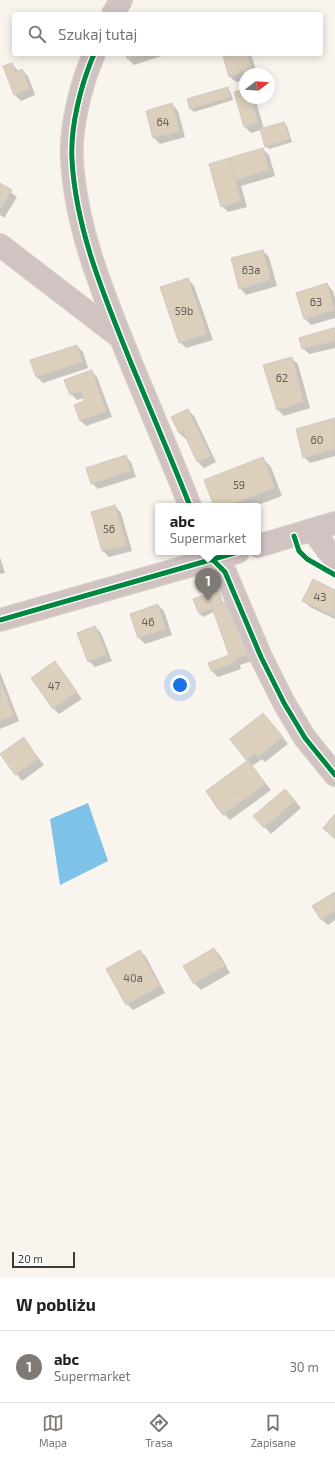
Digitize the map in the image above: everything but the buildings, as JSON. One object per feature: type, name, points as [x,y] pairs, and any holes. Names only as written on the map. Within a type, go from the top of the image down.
[{"type":"street","points":[[114,12],[121,0]]},
{"type":"street","points":[[93,56],[87,70],[76,116],[72,159],[79,211],[94,266],[121,338],[189,503]]},
{"type":"street","points":[[0,245],[121,338]]},
{"type":"street","points":[[261,545],[335,524]]},
{"type":"street","points":[[313,530],[335,558]]},
{"type":"street","points":[[0,620],[211,556],[225,572],[284,703],[305,738],[335,775]]},
{"type":"water","points":[[88,803],[108,861],[60,885],[50,819]]},
{"type":"cycle path","points":[[93,56],[77,106],[73,134],[72,160],[79,213],[93,264],[111,314],[189,503]]},
{"type":"cycle path","points":[[294,536],[299,551],[307,559],[335,575]]},
{"type":"cycle path","points":[[210,555],[212,559],[225,572],[261,657],[284,703],[305,738],[335,775]]},
{"type":"cycle path","points":[[0,620],[228,555]]},
{"type":"place","name":"abc","points":[[208,601]]}]
